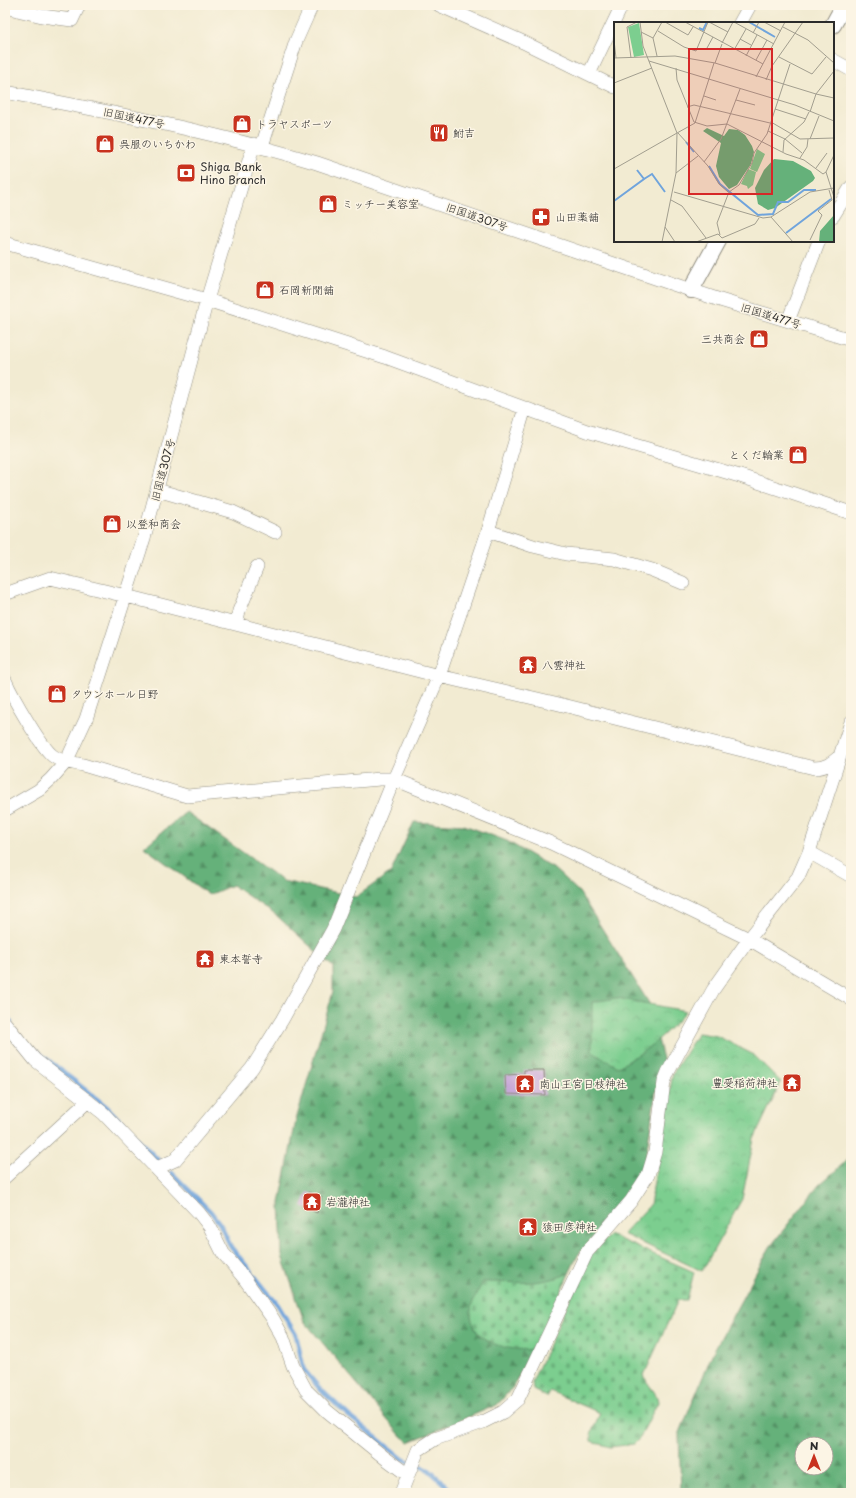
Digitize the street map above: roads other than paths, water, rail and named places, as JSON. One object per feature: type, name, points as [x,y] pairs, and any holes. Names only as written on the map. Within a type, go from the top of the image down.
[{"type":"street","points":[[5,7],[42,16],[72,20],[79,5]]},
{"type":"street","points":[[258,145],[296,41],[312,5]]},
{"type":"street","points":[[438,5],[468,11],[523,42],[614,86]]},
{"type":"street","points":[[589,74],[622,5]]},
{"type":"street","points":[[741,22],[750,5]]},
{"type":"street","points":[[834,23],[844,5]]},
{"type":"street","points":[[834,61],[851,70]]},
{"type":"street","name":"旧国道477号","points":[[5,92],[130,116],[258,145]]},
{"type":"street","name":"旧国道307号","points":[[5,810],[39,790],[66,762],[86,719],[126,596],[157,490],[207,300],[258,145],[317,163],[691,290]]},
{"type":"street","points":[[834,214],[851,187]]},
{"type":"street","points":[[691,290],[717,242]]},
{"type":"street","points":[[788,321],[819,242]]},
{"type":"street","points":[[5,243],[207,300],[385,357],[587,431],[743,477],[851,513]]},
{"type":"street","name":"旧国道477号","points":[[691,290],[851,340]]},
{"type":"street","points":[[157,1168],[175,1160],[252,1068],[282,1020],[333,929],[394,780],[439,676],[488,531],[525,408]]},
{"type":"street","points":[[157,490],[233,512],[275,532]]},
{"type":"street","points":[[488,531],[533,546],[566,554],[614,559],[652,570],[684,583]]},
{"type":"street","points":[[236,624],[239,611],[258,567]]},
{"type":"street","points":[[5,594],[50,578],[439,676],[567,706],[814,768],[822,768],[832,763],[844,753]]},
{"type":"street","points":[[5,680],[36,735],[54,756],[66,762],[83,765],[187,796],[380,779],[394,780],[551,843],[749,940],[851,999]]},
{"type":"street","points":[[401,1493],[418,1450],[435,1439],[483,1422],[503,1412],[518,1399],[586,1252],[631,1200],[648,1175],[655,1152],[664,1082],[668,1072],[713,990],[749,940],[798,877],[809,852],[844,753],[851,722]]},
{"type":"street","points":[[809,852],[851,876]]},
{"type":"street","points":[[5,1023],[35,1060],[103,1113],[199,1213],[210,1227],[223,1253],[262,1302],[283,1337],[293,1366],[306,1390],[327,1411],[410,1472]]},
{"type":"street","points":[[5,1177],[88,1101]]},
{"type":"waterway","points":[[5,1014],[11,1022]]},
{"type":"waterway","points":[[34,1049],[107,1107],[160,1162]]},
{"type":"waterway","points":[[172,1173],[211,1212],[220,1224],[231,1247],[278,1305],[296,1335],[304,1370],[320,1389],[348,1415],[403,1459],[429,1470],[454,1493]]},
{"type":"place","name":"トラヤスポーツ","points":[[242,124]]},
{"type":"place","name":"鮒吉","points":[[439,133]]},
{"type":"place","name":"呉服のいちかわ","points":[[105,144]]},
{"type":"place","name":"Shiga Bank Hino Branch","points":[[186,173]]},
{"type":"place","name":"ミッチー美容室","points":[[328,204]]},
{"type":"place","name":"山田薬舗","points":[[541,217]]},
{"type":"place","name":"石岡新聞舗","points":[[265,290]]},
{"type":"place","name":"三共商会","points":[[759,339]]},
{"type":"place","name":"とくだ輪業","points":[[798,455]]},
{"type":"place","name":"以登和商会","points":[[112,524]]},
{"type":"place","name":"八雲神社","points":[[528,665]]},
{"type":"place","name":"タウンホール日野","points":[[57,694]]},
{"type":"place","name":"東本誓寺","points":[[205,959]]},
{"type":"place","name":"豊受稲荷神社","points":[[792,1083]]},
{"type":"place","name":"南山王宮日枝神社","points":[[525,1084]]},
{"type":"place","name":"岩瀧神社","points":[[312,1202]]},
{"type":"place","name":"猿田彦神社","points":[[528,1227]]}]
